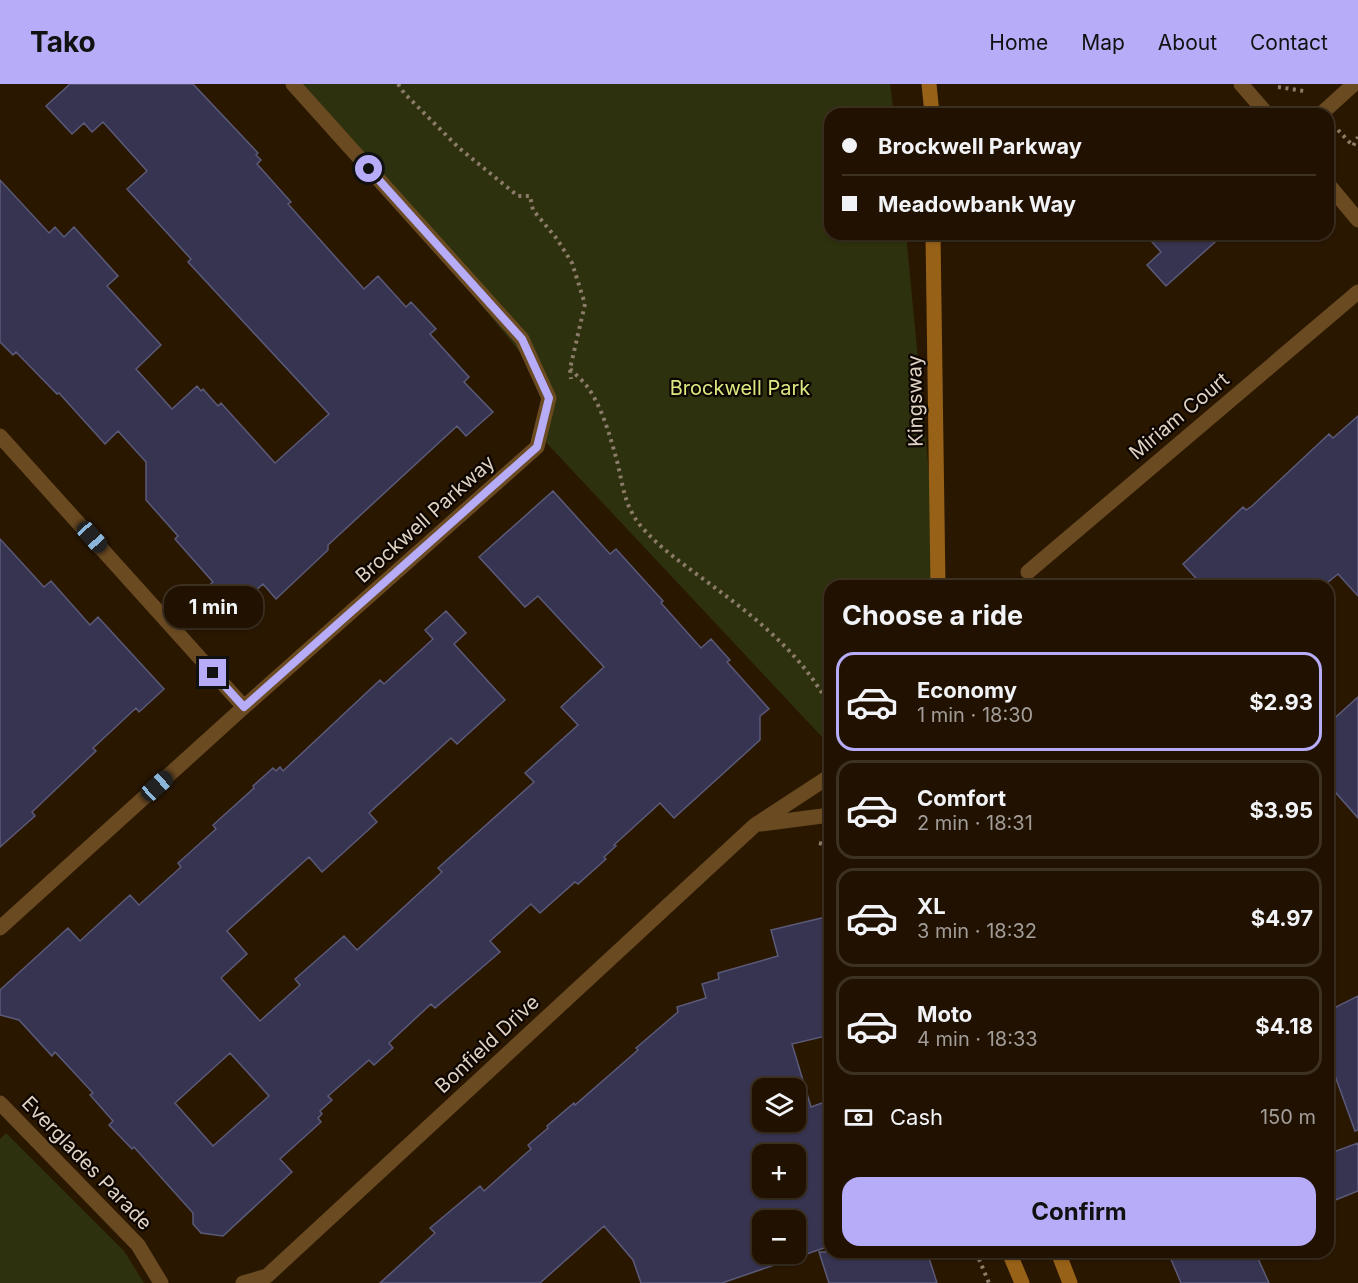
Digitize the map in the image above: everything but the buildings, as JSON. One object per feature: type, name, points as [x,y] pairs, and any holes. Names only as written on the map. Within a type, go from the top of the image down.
[{"type":"main road","points":[[928,84],[931,108]]},
{"type":"main road","name":"Kingsway","points":[[933,240],[938,580]]},
{"type":"main road","name":"Kingsway","points":[[933,580],[938,567]]},
{"type":"main road","points":[[1011,1258],[1022,1283]]},
{"type":"main road","points":[[1060,1258],[1070,1283]]},
{"type":"street","name":"Brockwell Parkway","points":[[0,928],[244,707],[537,447],[549,398],[522,339],[293,84]]},
{"type":"street","points":[[1241,84],[1262,108]]},
{"type":"street","points":[[1328,108],[1354,84]]},
{"type":"street","points":[[1334,191],[1358,220]]},
{"type":"street","name":"Miriam Court","points":[[1028,572],[1358,292]]},
{"type":"street","points":[[0,436],[244,707]]},
{"type":"street","name":"Bonfield Drive","points":[[243,1283],[267,1276],[755,825],[824,780]]},
{"type":"street","points":[[755,825],[824,816]]},
{"type":"street","name":"Everglades Parade","points":[[0,1103],[138,1245],[161,1283]]},
{"type":"path","points":[[398,84],[404,93],[459,148],[518,196],[530,196],[533,210],[557,239],[572,262],[585,304],[570,369],[572,390]]},
{"type":"path","points":[[1274,86],[1304,91],[1318,108]]},
{"type":"path","points":[[1334,125],[1353,146],[1358,137]]},
{"type":"path","points":[[570,369],[586,386],[603,420],[618,463],[623,495],[638,522],[657,544],[742,607],[796,657],[824,697]]},
{"type":"path","points":[[979,1258],[989,1283]]},
{"type":"green space","name":"Brockwell Park","points":[[299,84],[890,84],[893,108],[824,108],[824,240],[907,240],[938,567],[934,580],[824,580],[824,736],[822,737],[540,436],[549,398],[538,374]]},
{"type":"green space","points":[[6,1133],[124,1251],[144,1283],[0,1283],[0,1139]]},
{"type":"route","points":[[213,673],[244,707],[537,447],[549,398],[522,339],[369,169]]}]
